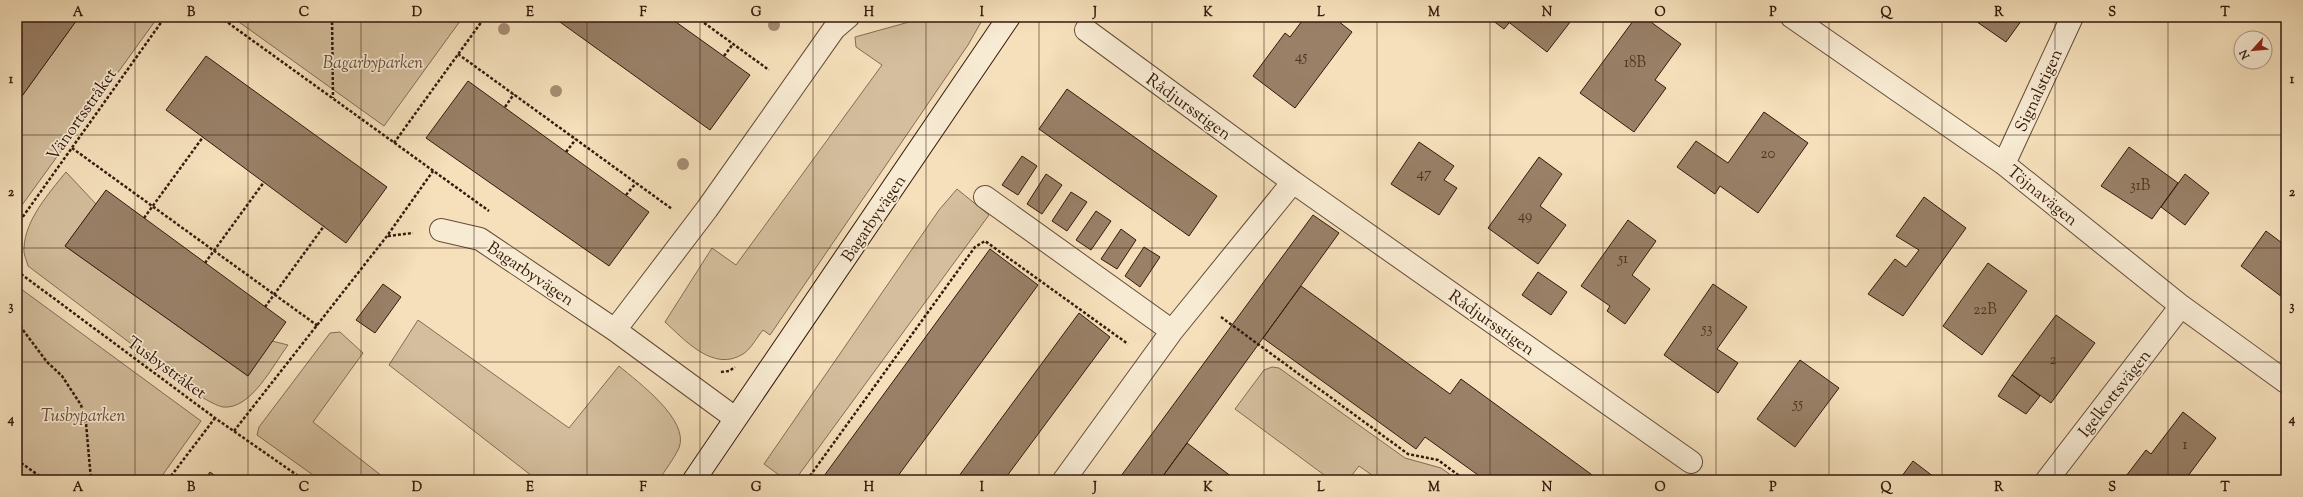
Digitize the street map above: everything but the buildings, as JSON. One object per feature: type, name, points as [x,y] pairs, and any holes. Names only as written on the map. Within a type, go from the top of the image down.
[{"type":"street","points":[[615,330],[707,209],[834,29],[848,17]]},
{"type":"street","name":"Bagarbyvägen","points":[[694,480],[1009,17]]},
{"type":"street","name":"Töjnavägen","points":[[1792,17],[2004,164],[2181,306],[2286,382]]},
{"type":"street","name":"Signalstigen","points":[[2004,164],[2072,17]]},
{"type":"street","name":"Rådjursstigen","points":[[1086,30],[1293,182],[1691,462]]},
{"type":"street","points":[[1064,480],[1172,331],[1293,182]]},
{"type":"street","points":[[985,197],[1172,331]]},
{"type":"street","name":"Bagarbyvägen","points":[[441,230],[480,239],[615,330],[735,418]]},
{"type":"street","name":"Igelkottsvägen","points":[[2047,480],[2181,306]]},
{"type":"path","name":"Vänortsstråket","points":[[17,224],[165,17]]},
{"type":"path","points":[[220,17],[433,171],[388,236],[234,431]]},
{"type":"path","points":[[332,17],[333,99]]},
{"type":"path","points":[[394,143],[485,17]]},
{"type":"path","points":[[696,17],[772,71]]},
{"type":"path","points":[[724,56],[733,44]]},
{"type":"path","points":[[458,54],[672,209]]},
{"type":"path","points":[[505,107],[514,94]]},
{"type":"path","points":[[144,218],[203,137]]},
{"type":"path","points":[[566,152],[576,139]]},
{"type":"path","points":[[72,148],[318,326]]},
{"type":"path","points":[[205,263],[264,182]]},
{"type":"path","points":[[626,195],[636,183]]},
{"type":"path","points":[[265,306],[324,226]]},
{"type":"path","points":[[807,480],[975,247],[985,241],[1151,361]]},
{"type":"path","name":"Tusbystråket","points":[[17,271],[215,418],[304,480]]},
{"type":"path","points":[[1226,321],[1408,454],[1438,460],[1465,480]]},
{"type":"path","points":[[17,322],[47,362],[74,390],[81,405],[86,423],[91,480]]},
{"type":"path","points":[[168,480],[215,418]]},
{"type":"path","points":[[17,460],[45,480]]},
{"type":"green space","points":[[79,17],[158,17],[17,212],[17,103]]},
{"type":"green space","name":"Bagarbyparken","points":[[232,17],[463,17],[384,126]]},
{"type":"green space","points":[[915,17],[984,17],[968,45],[770,335],[763,330],[746,352],[732,359],[710,357],[700,352],[665,322],[712,248],[736,265],[882,65],[856,47],[855,37],[909,22]]},
{"type":"green space","points":[[66,172],[96,204],[65,246],[248,376],[272,341],[288,345],[252,394],[233,406],[223,407],[203,398],[28,266],[24,250],[25,238],[33,217],[52,189]]},
{"type":"green space","points":[[957,189],[989,215],[795,480],[786,480],[764,464],[939,210]]},
{"type":"green space","name":"Tusbyparken","points":[[17,286],[201,421],[159,480],[17,480]]},
{"type":"green space","points":[[418,320],[569,428],[619,366],[660,402],[670,414],[677,426],[680,437],[677,452],[659,480],[529,480],[532,476],[389,365]]},
{"type":"green space","points":[[340,332],[363,353],[313,422],[387,480],[320,480],[257,435],[259,427],[330,333]]},
{"type":"green space","points":[[1272,367],[1279,368],[1405,458],[1441,468],[1458,480],[1379,480],[1359,466],[1348,480],[1331,480],[1235,409],[1264,370]]}]
